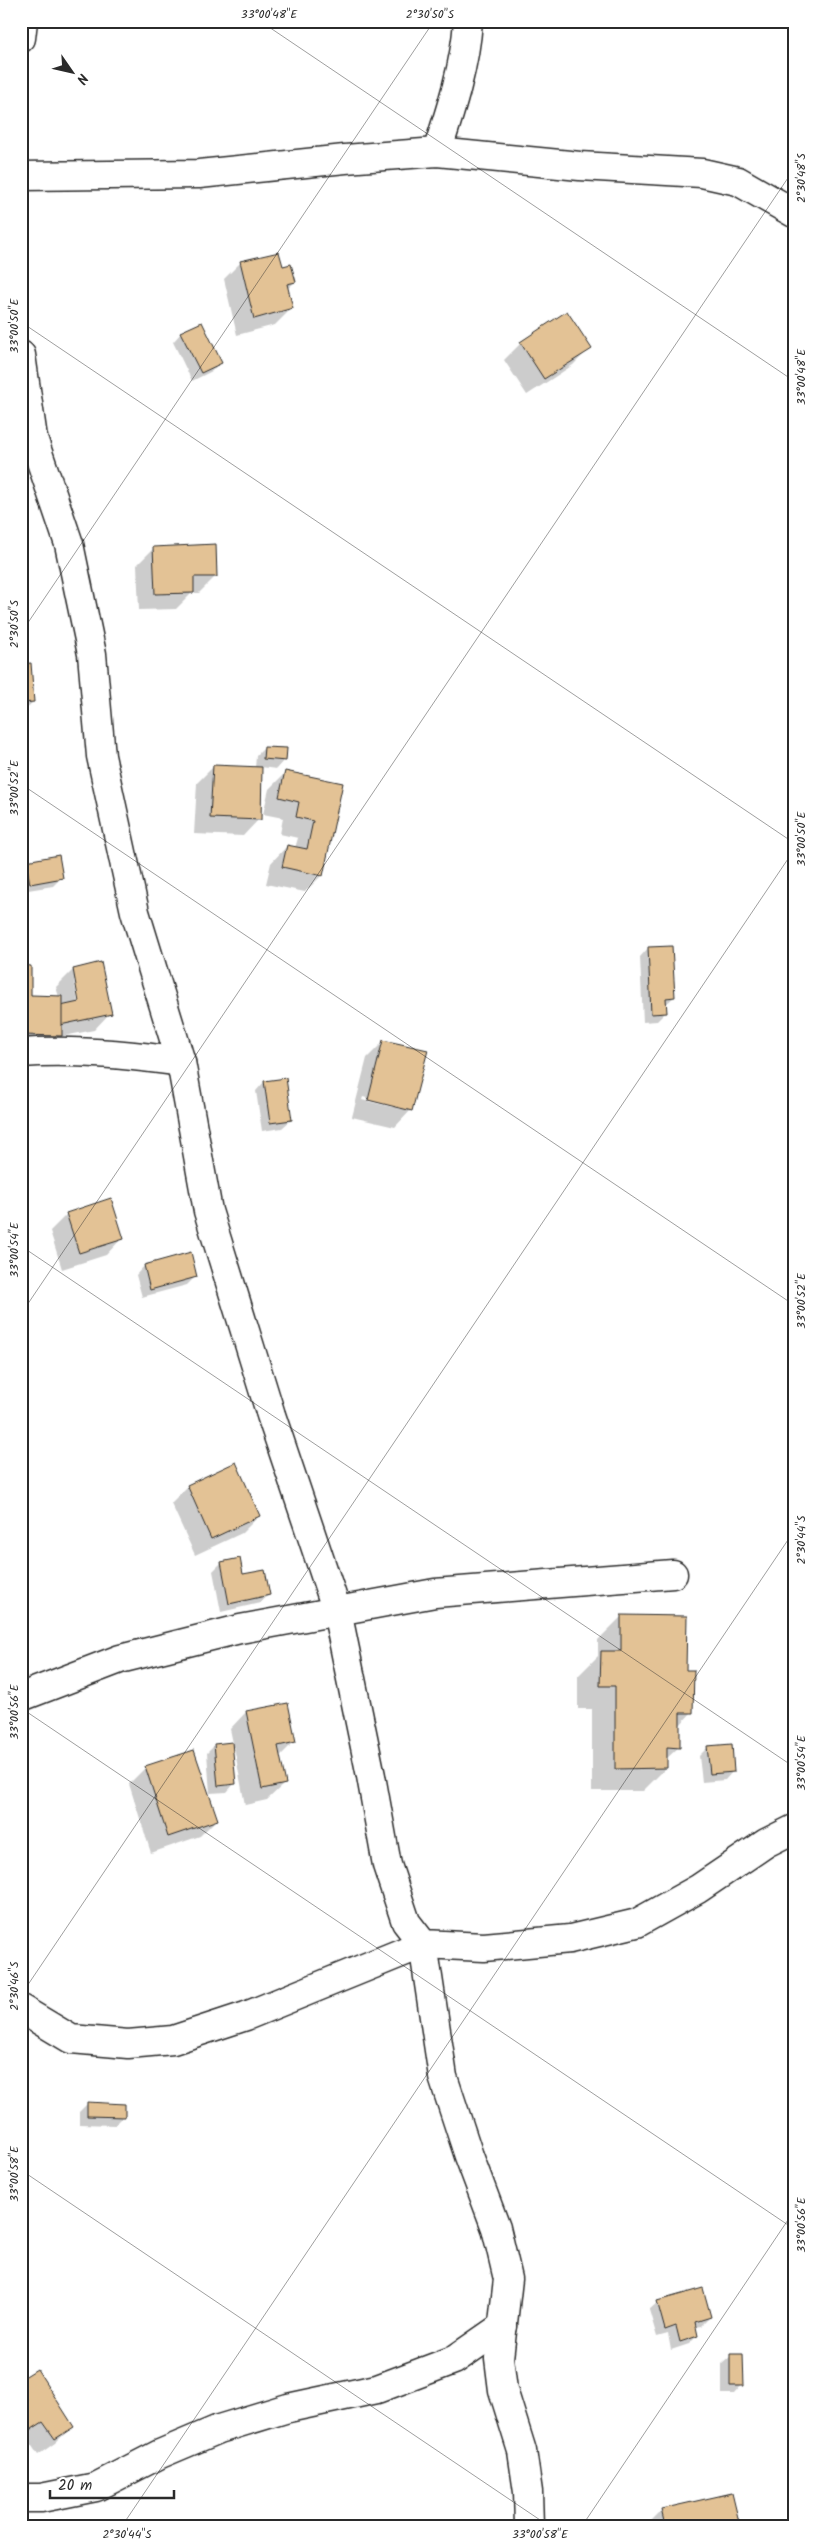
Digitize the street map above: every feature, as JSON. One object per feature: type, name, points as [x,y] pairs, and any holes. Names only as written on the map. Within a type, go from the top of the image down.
[{"type":"street","points":[[21,38],[23,21]]},
{"type":"street","points":[[437,152],[455,96],[467,40],[468,21]]},
{"type":"street","points":[[21,176],[199,174],[344,159],[437,152],[580,166],[702,173],[738,182],[794,213]]},
{"type":"street","points":[[21,356],[27,438],[68,544],[92,654],[100,756],[136,912],[180,1062],[208,1211],[271,1416],[337,1611],[371,1776],[386,1865],[406,1922],[423,1944],[444,2077],[469,2156],[496,2228],[508,2279],[499,2358],[503,2390],[522,2451],[528,2492],[529,2526]]},
{"type":"street","points":[[21,1052],[60,1050],[131,1055],[180,1062]]},
{"type":"street","points":[[21,1698],[120,1659],[240,1629],[435,1593],[673,1574]]},
{"type":"street","points":[[21,2009],[71,2039],[128,2044],[173,2040],[246,2016],[423,1944],[484,1947],[551,1941],[570,1939],[637,1923],[698,1889],[766,1843],[794,1829]]},
{"type":"street","points":[[21,2498],[41,2498],[96,2487],[160,2454],[219,2430],[288,2408],[377,2389],[454,2360],[503,2326]]},
{"type":"building","points":[[279,252],[283,266],[291,264],[296,282],[287,284],[293,308],[254,319],[240,261]]},
{"type":"building","points":[[567,311],[592,349],[544,379],[520,342]]},
{"type":"building","points":[[202,322],[222,363],[201,373],[180,332]]},
{"type":"building","points":[[216,544],[217,577],[194,577],[194,593],[155,594],[153,547]]},
{"type":"building","points":[[31,663],[34,702],[21,703],[21,664]]},
{"type":"building","points":[[264,747],[287,748],[286,761],[263,759]]},
{"type":"building","points":[[213,765],[262,767],[261,820],[210,818]]},
{"type":"building","points":[[285,771],[343,783],[323,876],[282,867],[287,845],[307,849],[313,821],[296,817],[299,802],[279,797]]},
{"type":"building","points":[[59,855],[63,878],[30,884],[26,861]]},
{"type":"building","points":[[672,946],[675,997],[666,998],[667,1013],[651,1014],[648,947]]},
{"type":"building","points":[[101,962],[112,1014],[60,1025],[56,1007],[79,1002],[73,969]]},
{"type":"building","points":[[21,965],[31,966],[31,995],[62,996],[62,1036],[21,1035]]},
{"type":"building","points":[[383,1040],[428,1050],[412,1111],[368,1100]]},
{"type":"building","points":[[286,1078],[292,1120],[270,1123],[264,1081]]},
{"type":"building","points":[[111,1198],[124,1239],[79,1253],[66,1213]]},
{"type":"building","points":[[191,1252],[197,1277],[150,1290],[144,1265]]},
{"type":"building","points":[[236,1462],[260,1516],[211,1539],[187,1485]]},
{"type":"building","points":[[240,1558],[243,1574],[265,1570],[270,1595],[229,1604],[221,1562]]},
{"type":"building","points":[[621,1615],[687,1616],[686,1670],[694,1670],[693,1713],[680,1713],[680,1748],[667,1747],[667,1768],[615,1769],[615,1686],[600,1686],[601,1651],[621,1651]]},
{"type":"building","points":[[288,1703],[296,1742],[278,1746],[286,1784],[262,1789],[246,1711]]},
{"type":"building","points":[[232,1742],[236,1784],[218,1786],[214,1744]]},
{"type":"building","points":[[732,1744],[734,1772],[710,1774],[707,1746]]},
{"type":"building","points":[[194,1750],[218,1820],[168,1837],[145,1766]]},
{"type":"building","points":[[87,2102],[125,2104],[125,2117],[87,2116]]},
{"type":"building","points":[[703,2288],[711,2317],[695,2322],[698,2336],[680,2342],[676,2326],[665,2330],[657,2301]]},
{"type":"building","points":[[730,2354],[743,2354],[744,2386],[730,2386]]},
{"type":"building","points":[[37,2369],[74,2427],[55,2439],[43,2422],[21,2436],[21,2403],[27,2399],[21,2390],[21,2379]]},
{"type":"building","points":[[732,2493],[740,2526],[665,2526],[661,2509]]}]
